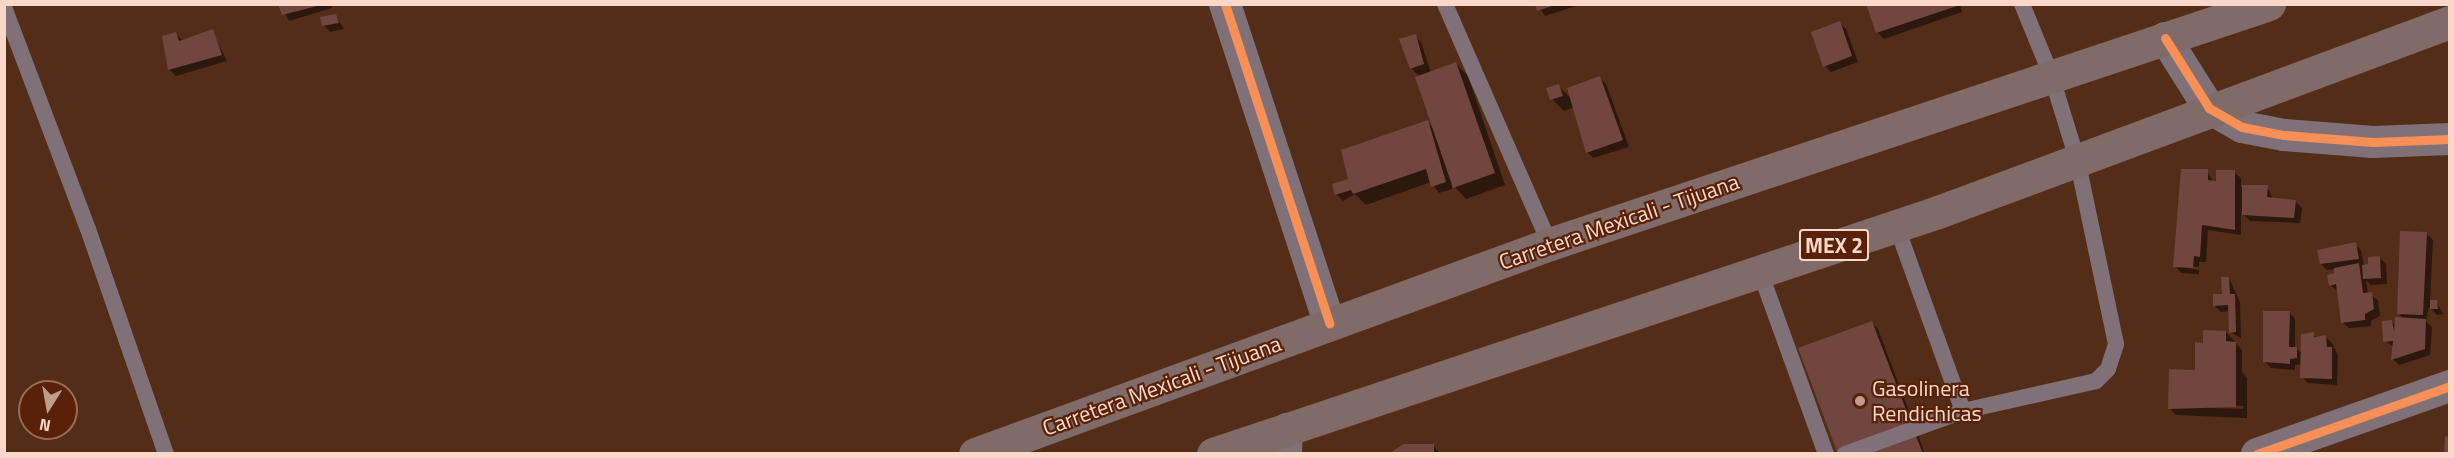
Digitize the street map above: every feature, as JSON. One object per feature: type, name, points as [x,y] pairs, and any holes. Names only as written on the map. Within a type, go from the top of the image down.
[{"type":"main road","name":"Carretera Mexicali - Tijuana","points":[[975,453],[1550,244],[2269,4]]},
{"type":"main road","name":"MEX 2","points":[[1213,453],[1287,441],[1759,269],[1896,225],[2209,108],[2450,22]]},
{"type":"street","points":[[1225,4],[1329,323]]},
{"type":"street","points":[[2165,38],[2209,108],[2242,127],[2284,135],[2373,142],[2450,139]]},
{"type":"street","points":[[2257,453],[2450,386]]},
{"type":"lane","points":[[1445,4],[1550,244]]},
{"type":"lane","points":[[1845,453],[1963,411],[2096,381],[2108,369],[2116,344],[2077,159],[2051,75],[2022,4]]},
{"type":"lane","points":[[4,7],[88,229],[166,453]]},
{"type":"lane","points":[[1896,225],[1963,411]]},
{"type":"lane","points":[[1759,269],[1826,453]]},
{"type":"building","points":[[278,4],[321,4],[321,5],[282,15]]},
{"type":"building","points":[[1535,4],[1555,4],[1555,5],[1537,11]]},
{"type":"building","points":[[1866,4],[1960,4],[1960,5],[1876,33]]},
{"type":"building","points":[[336,14],[339,23],[322,26],[320,17]]},
{"type":"building","points":[[1840,21],[1852,56],[1823,67],[1811,32]]},
{"type":"building","points":[[213,29],[222,55],[168,70],[162,36],[176,32],[179,41]]},
{"type":"building","points":[[1416,34],[1424,64],[1410,69],[1399,39]]},
{"type":"building","points":[[1456,62],[1495,173],[1453,188],[1415,77]]},
{"type":"building","points":[[1600,76],[1623,140],[1586,153],[1567,88]]},
{"type":"building","points":[[1559,84],[1563,96],[1550,100],[1546,88]]},
{"type":"building","points":[[1428,120],[1446,182],[1431,187],[1426,169],[1353,194],[1351,190],[1335,195],[1332,184],[1348,179],[1341,150]]},
{"type":"building","points":[[2181,169],[2208,169],[2208,180],[2216,181],[2216,170],[2235,170],[2235,230],[2202,225],[2200,257],[2194,256],[2193,268],[2173,267]]},
{"type":"building","points":[[2242,185],[2268,185],[2267,197],[2296,200],[2294,218],[2242,215]]},
{"type":"building","points":[[2400,231],[2427,232],[2423,315],[2397,314]]},
{"type":"building","points":[[2356,242],[2359,259],[2320,264],[2317,250]]},
{"type":"building","points":[[2380,256],[2381,278],[2363,279],[2362,265],[2368,264],[2368,257]]},
{"type":"building","points":[[2359,263],[2363,293],[2372,292],[2374,309],[2365,314],[2365,320],[2341,323],[2336,284],[2329,286],[2327,275],[2334,273],[2334,268]]},
{"type":"building","points":[[2221,277],[2229,277],[2230,294],[2235,294],[2236,332],[2229,333],[2228,305],[2213,306],[2213,294],[2222,294]]},
{"type":"building","points":[[2430,300],[2437,300],[2438,309],[2430,309]]},
{"type":"building","points":[[2263,311],[2290,311],[2289,347],[2297,347],[2297,358],[2290,359],[2290,364],[2263,362]]},
{"type":"building","points":[[2395,317],[2426,319],[2425,349],[2391,360],[2393,341],[2383,342],[2382,321],[2392,320],[2394,331]]},
{"type":"building","name":"Gasolinera Rendichicas","points":[[1872,321],[1923,454],[1838,454],[1798,348]]},
{"type":"building","points":[[2203,330],[2226,331],[2226,341],[2236,342],[2236,407],[2168,409],[2169,369],[2195,370],[2195,342],[2203,343]]},
{"type":"building","points":[[2314,332],[2314,337],[2326,335],[2327,347],[2332,347],[2332,379],[2300,378],[2301,334]]},
{"type":"building","points":[[2445,436],[2450,437],[2450,454],[2444,454]]},
{"type":"building","points":[[1404,444],[1434,444],[1434,454],[1388,454]]},
{"type":"cycle path","points":[[1225,4],[1329,323]]},
{"type":"cycle path","points":[[2165,38],[2209,108],[2242,127],[2284,135],[2373,142],[2450,139]]},
{"type":"cycle path","points":[[2257,454],[2450,386]]},
{"type":"place","name":"Gasolinera Rendichicas","points":[[1860,401]]}]
